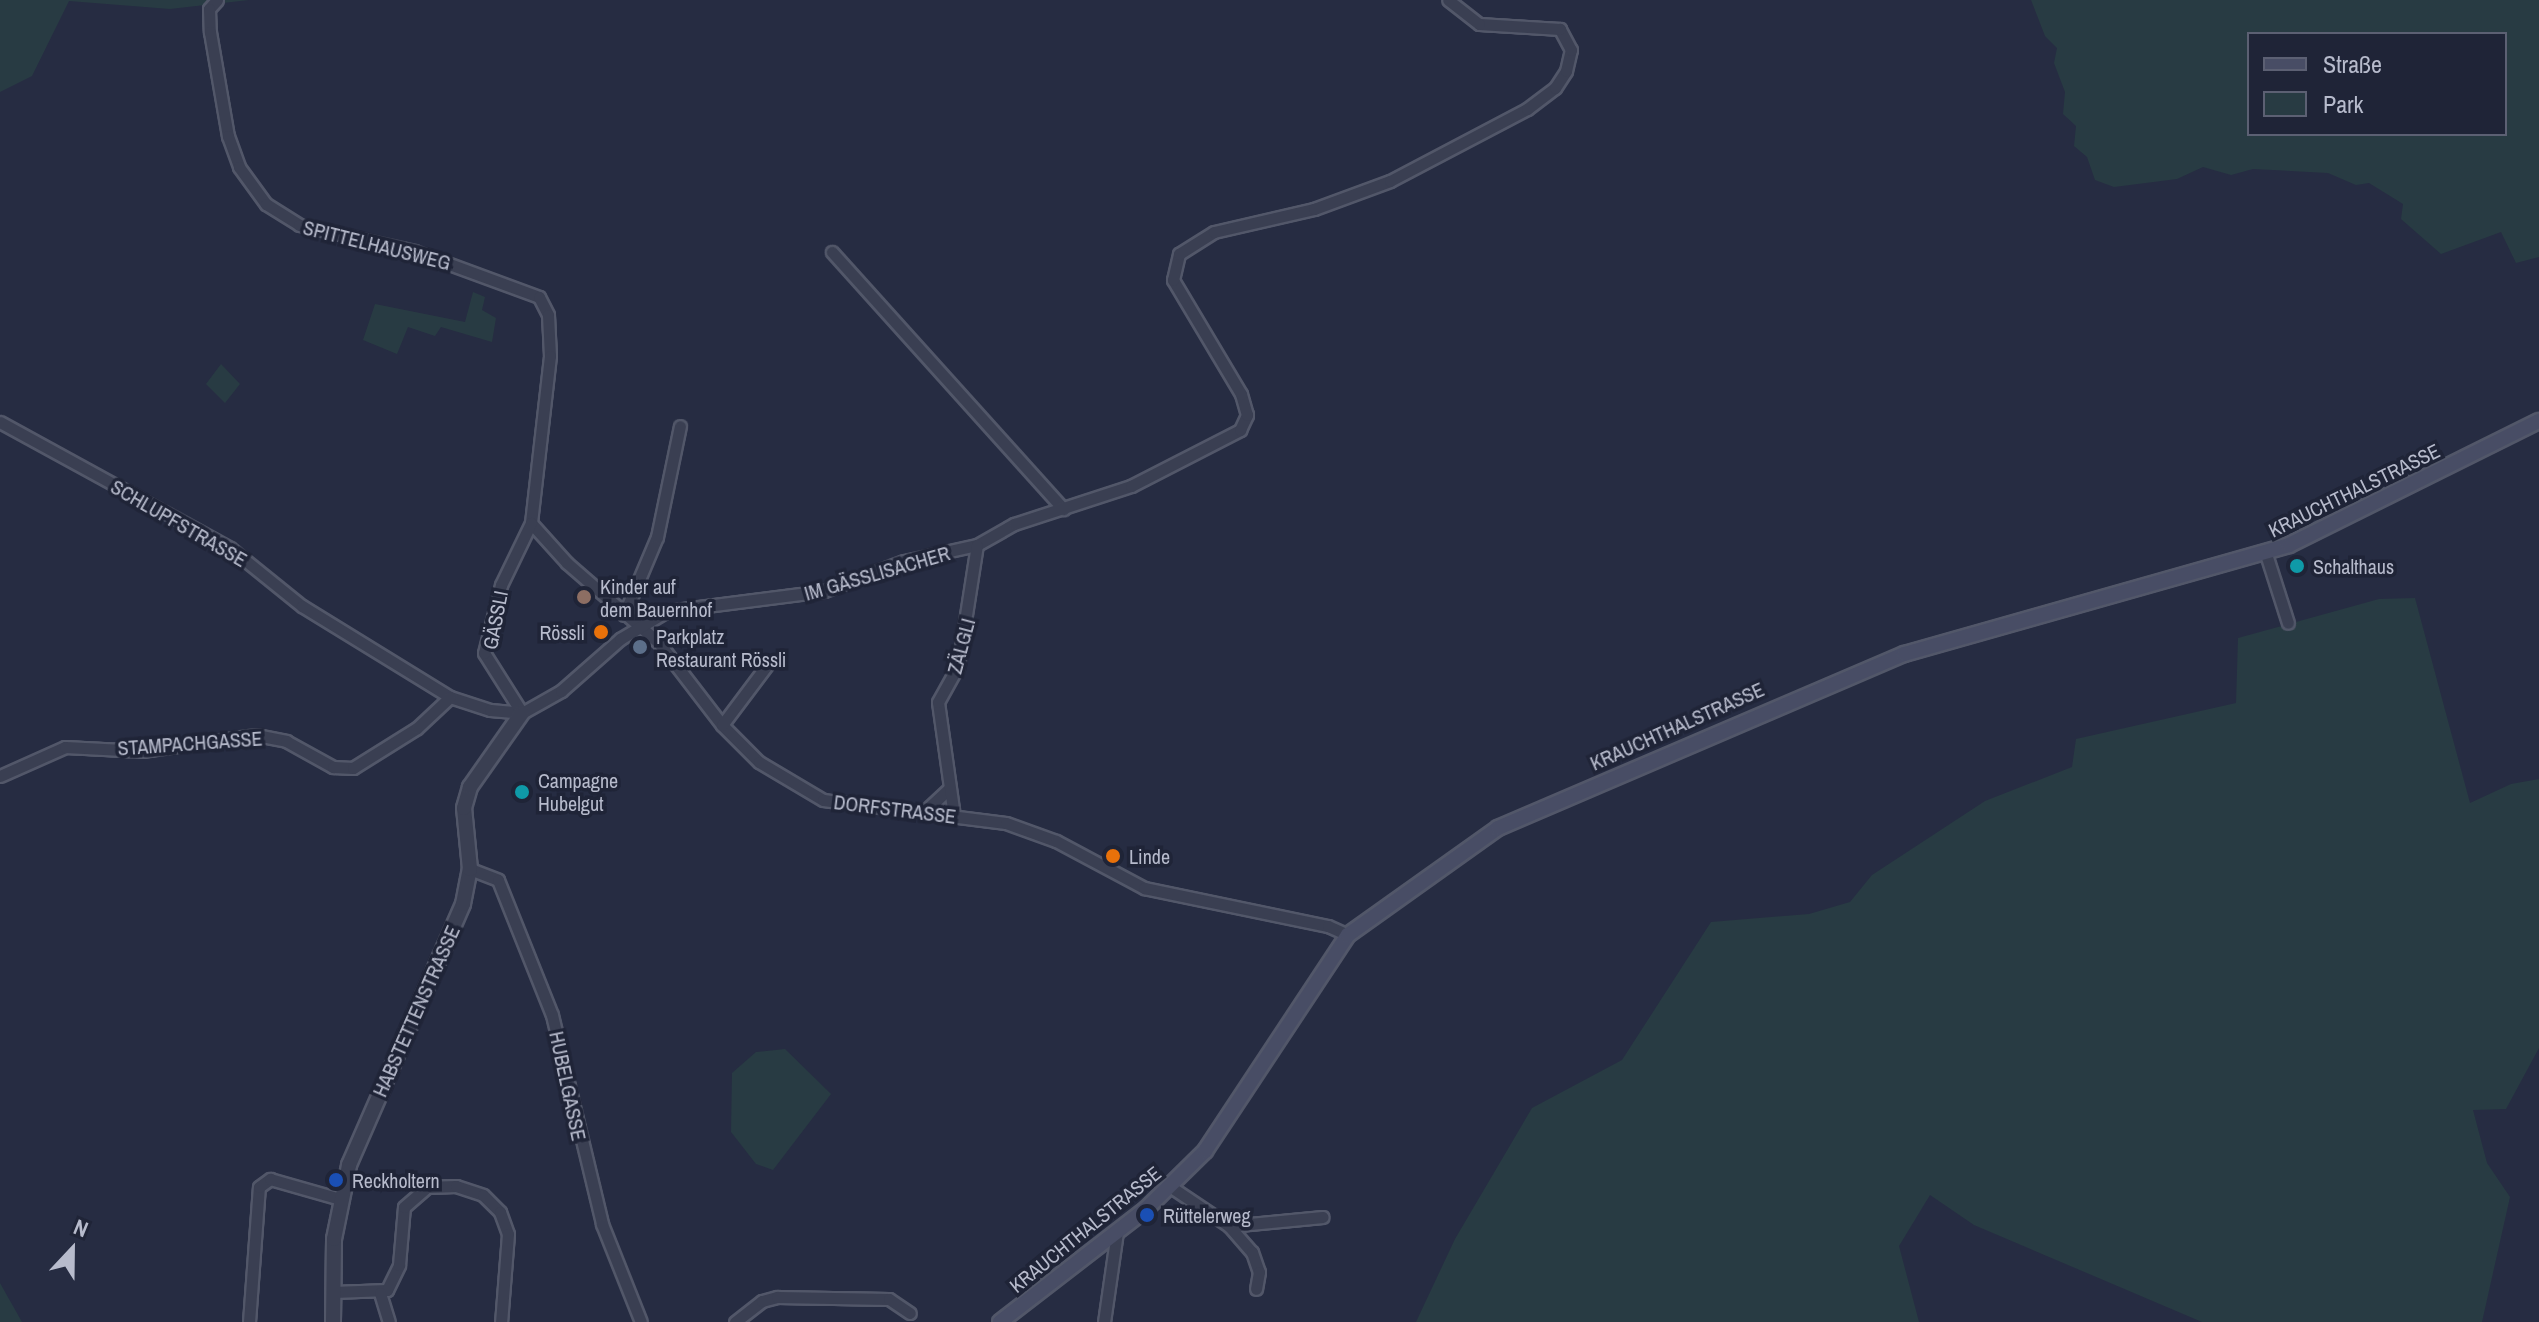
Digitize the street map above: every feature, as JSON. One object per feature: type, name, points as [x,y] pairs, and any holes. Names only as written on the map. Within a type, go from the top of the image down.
[{"type":"main road","name":"KRAUCHTHALSTRASSE","points":[[1000,1322],[1171,1187],[1230,1118],[1348,935],[1517,817],[1826,684],[1989,626],[2266,554],[2340,522],[2539,421]]},
{"type":"street","name":"SPITTELHAUSWEG","points":[[217,0],[209,9],[210,32],[228,136],[239,167],[266,204],[292,223],[414,251],[530,291],[544,305],[550,345],[548,400],[531,523]]},
{"type":"street","name":"IM GÄSSLISACHER","points":[[639,627],[667,611],[824,591],[904,561],[977,545],[1008,527],[1131,486],[1207,449],[1247,421],[1245,405],[1223,358],[1173,280],[1179,254],[1214,232],[1314,209],[1390,181],[1527,109],[1555,88],[1566,71],[1570,45],[1558,27],[1479,24],[1448,0]]},
{"type":"street","points":[[832,252],[1063,509]]},
{"type":"street","name":"SCHLUPFSTRASSE","points":[[0,422],[230,548],[302,606],[450,697],[490,710],[522,713]]},
{"type":"street","points":[[624,615],[657,537],[680,426]]},
{"type":"street","points":[[522,713],[561,691],[639,627],[531,523]]},
{"type":"street","name":"GÄSSLI","points":[[522,713],[484,653],[501,585],[531,523]]},
{"type":"street","name":"ZÄLGLI","points":[[954,816],[938,702],[958,666],[977,545]]},
{"type":"street","points":[[2266,554],[2288,623]]},
{"type":"street","name":"DORFSTRASSE","points":[[639,627],[659,643],[722,725],[759,762],[806,794],[833,802],[954,816],[1035,832],[1144,888],[1328,926],[1348,935]]},
{"type":"street","points":[[722,725],[767,665]]},
{"type":"street","name":"STAMPACHGASSE","points":[[0,776],[65,747],[142,751],[256,735],[286,741],[333,767],[353,768],[417,728],[450,697]]},
{"type":"street","name":"HABSTETTENSTRASSE","points":[[333,1322],[340,1199],[358,1139],[459,913],[470,869],[464,814],[468,792],[522,713]]},
{"type":"street","points":[[924,812],[948,790]]},
{"type":"street","name":"HUBELGASSE","points":[[470,869],[498,880],[552,1015],[602,1224],[641,1322]]},
{"type":"street","points":[[249,1322],[259,1187],[270,1179],[340,1199]]},
{"type":"street","points":[[333,1292],[380,1293],[391,1285],[399,1265],[404,1207],[427,1187],[456,1186],[483,1195],[500,1212],[508,1234],[501,1322]]},
{"type":"street","points":[[1171,1187],[1229,1226],[1252,1252],[1259,1272],[1256,1289]]},
{"type":"street","points":[[1229,1226],[1323,1217]]},
{"type":"street","points":[[1104,1322],[1117,1232]]},
{"type":"street","points":[[380,1293],[389,1322]]},
{"type":"street","points":[[735,1322],[762,1301],[777,1297],[889,1299],[910,1313]]},
{"type":"green space","points":[[0,0],[249,0],[170,9],[69,1],[32,76],[0,92]]},
{"type":"green space","points":[[2031,0],[2539,0],[2539,257],[2516,263],[2501,232],[2441,254],[2401,219],[2403,204],[2369,183],[2356,185],[2328,173],[2253,169],[2231,175],[2203,167],[2177,179],[2114,187],[2095,180],[2087,157],[2074,146],[2076,126],[2063,114],[2065,92],[2054,63],[2057,48],[2045,36]]},
{"type":"green space","points":[[473,292],[485,297],[482,310],[496,318],[492,342],[441,327],[435,336],[408,327],[397,354],[363,340],[375,304],[465,322]]},
{"type":"green space","points":[[221,364],[240,384],[225,403],[206,384]]},
{"type":"green space","points":[[2415,598],[2470,803],[2511,784],[2539,779],[2539,1048],[2506,1109],[2473,1110],[2487,1163],[2510,1197],[2482,1322],[2202,1322],[1974,1225],[1930,1195],[1899,1246],[1919,1322],[1416,1322],[1455,1239],[1532,1108],[1622,1060],[1711,922],[1809,914],[1850,902],[1872,875],[1985,801],[2072,767],[2076,739],[2236,703],[2238,638],[2379,599]]},
{"type":"green space","points":[[785,1049],[831,1094],[773,1170],[756,1164],[731,1132],[732,1073],[756,1052]]},
{"type":"green space","points":[[0,1283],[22,1322],[0,1322]]},
{"type":"place","name":"Schalthaus","points":[[2297,566]]},
{"type":"place","name":"Kinder auf dem Bauernhof","points":[[584,597]]},
{"type":"place","name":"Rössli","points":[[601,632]]},
{"type":"place","name":"Parkplatz Restaurant Rössli","points":[[640,647]]},
{"type":"place","name":"Campagne Hubelgut","points":[[522,792]]},
{"type":"place","name":"Linde","points":[[1113,856]]},
{"type":"place","name":"Reckholtern","points":[[336,1180]]},
{"type":"place","name":"Rüttelerweg","points":[[1147,1215]]}]
